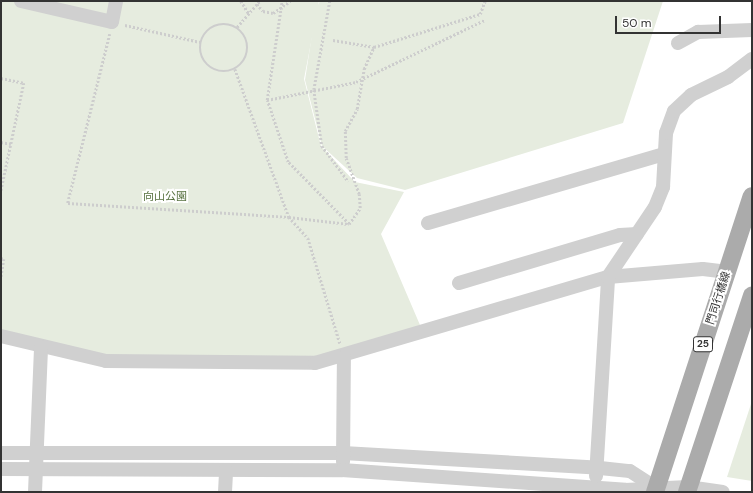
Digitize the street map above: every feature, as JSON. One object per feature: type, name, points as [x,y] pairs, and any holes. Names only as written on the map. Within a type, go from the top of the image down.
[{"type":"main road","name":"門司行橋線","points":[[656,490],[752,196]]},
{"type":"main road","points":[[687,490],[752,296]]},
{"type":"street","points":[[21,1],[112,22],[116,1]]},
{"type":"street","points":[[678,43],[698,32],[752,30]]},
{"type":"street","points":[[593,485],[600,468],[608,277],[655,207],[663,187],[666,133],[674,111],[691,95],[728,77],[752,59]]},
{"type":"street","points":[[428,224],[664,154]]},
{"type":"street","points":[[459,283],[620,235],[637,234]]},
{"type":"street","points":[[1,336],[41,347],[106,361],[315,363],[344,357],[608,277],[703,270],[726,272]]},
{"type":"street","points":[[35,492],[34,468],[41,347]]},
{"type":"street","points":[[342,470],[344,357]]},
{"type":"street","points":[[1,453],[342,453],[630,471],[656,490]]},
{"type":"street","points":[[1,469],[342,470],[593,485],[625,490],[687,490],[723,492]]},
{"type":"street","points":[[225,492],[226,470]]},
{"type":"path","points":[[241,1],[249,14]]},
{"type":"path","points":[[237,27],[260,1]]},
{"type":"path","points":[[282,1],[267,100],[288,162],[349,224]]},
{"type":"path","points":[[257,4],[263,11],[273,12],[290,1]]},
{"type":"path","points":[[330,1],[314,90],[322,146],[348,181]]},
{"type":"path","points":[[333,40],[374,48],[480,14],[485,1]]},
{"type":"path","points":[[267,100],[356,82],[485,20]]},
{"type":"path","points":[[200,42],[112,22],[68,203],[289,217],[349,224]]},
{"type":"path","points":[[215,25],[237,27],[243,33],[248,49],[242,64],[228,72],[212,69],[202,57],[200,42],[215,25]]},
{"type":"path","points":[[349,224],[360,208],[360,201],[346,158],[345,131],[357,108],[364,69],[374,48]]},
{"type":"path","points":[[235,69],[289,217],[308,238],[344,357]]},
{"type":"path","points":[[1,78],[24,83],[1,191]]},
{"type":"path","points":[[1,142],[11,144]]},
{"type":"path","points":[[1,258],[4,259],[1,277]]},
{"type":"green space","name":"向山公園","points":[[1,1],[319,1],[304,79],[321,146],[355,182],[404,192],[381,234],[423,332],[344,357],[106,361],[1,336]]},
{"type":"green space","points":[[320,1],[663,1],[623,123],[405,190],[357,178],[322,146],[305,80],[316,8]]},
{"type":"green space","points":[[752,401],[752,481],[727,477]]}]
